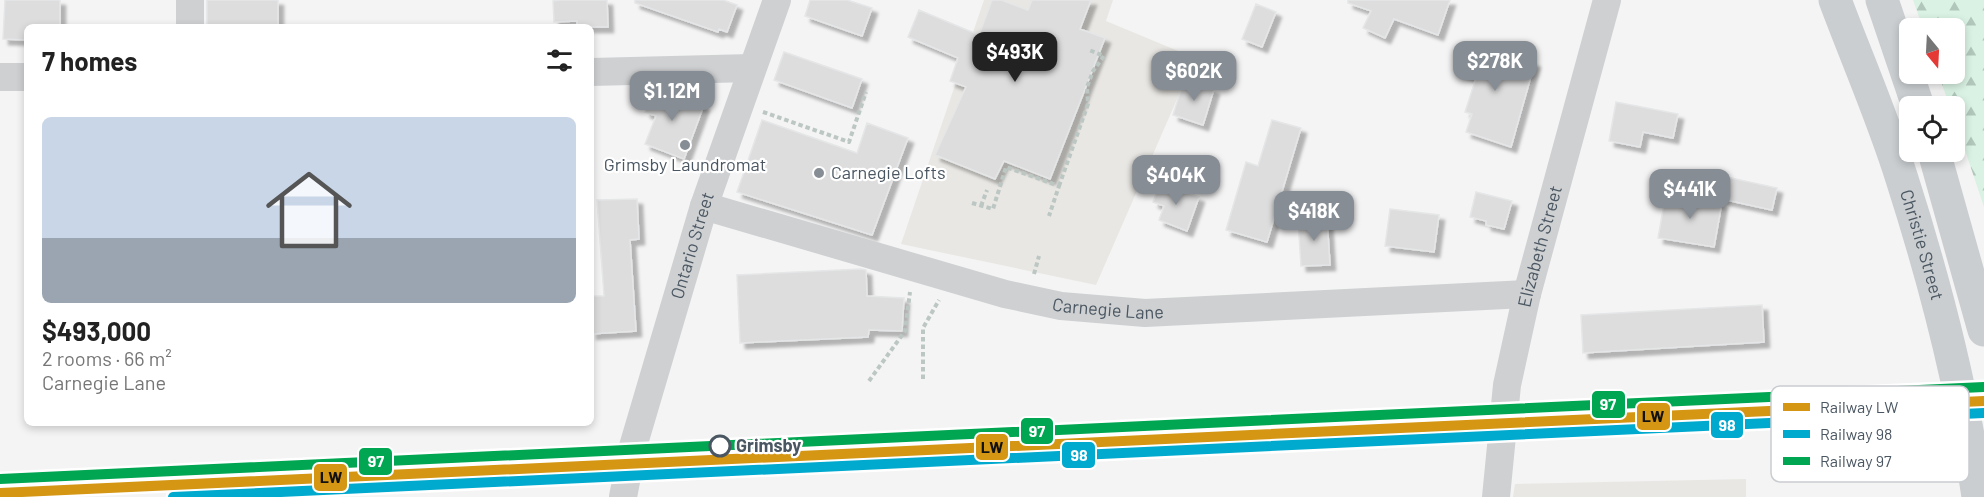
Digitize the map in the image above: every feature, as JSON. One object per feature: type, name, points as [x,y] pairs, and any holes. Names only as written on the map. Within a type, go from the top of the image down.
[{"type":"main road","name":"Christie Street","points":[[1835,0],[1902,178],[1958,386]]},
{"type":"main road","points":[[1882,0],[1915,96]]},
{"type":"main road","points":[[1937,162],[1984,330]]},
{"type":"main road","name":"Christie Street","points":[[1969,436],[1978,497]]},
{"type":"street","points":[[190,0],[190,24]]},
{"type":"street","name":"Ontario Street","points":[[623,497],[632,450],[704,206],[777,0]]},
{"type":"street","name":"Elizabeth Street","points":[[1496,497],[1508,386],[1527,294],[1600,2]]},
{"type":"street","points":[[594,72],[752,68]]},
{"type":"street","points":[[0,77],[24,77]]},
{"type":"street","name":"Carnegie Lane","points":[[704,206],[954,280],[1061,306],[1145,313],[1527,294]]},
{"type":"path","points":[[1049,216],[1088,104],[1087,87],[1093,71],[1104,56],[1089,50]]},
{"type":"path","points":[[760,111],[849,142],[866,92]]},
{"type":"path","points":[[972,203],[993,209],[1006,167],[1059,186]]},
{"type":"path","points":[[981,206],[987,190]]},
{"type":"path","points":[[1031,283],[1039,256]]},
{"type":"path","points":[[923,379],[924,328],[934,307],[954,280]]},
{"type":"path","points":[[869,381],[905,331],[908,302]]},
{"type":"shaded area","points":[[984,0],[1113,0],[1106,21],[1195,58],[1096,285],[901,244]]},
{"type":"shaded area","points":[[1746,479],[1746,497],[1513,497],[1515,484]]},
{"type":"green space","points":[[1913,0],[1984,0],[1984,207],[1965,150],[1965,96],[1946,96],[1942,84],[1965,84],[1965,18],[1919,18]]},
{"type":"building","points":[[5,0],[60,0],[60,24],[24,24],[24,40],[3,39]]},
{"type":"building","points":[[207,0],[278,0],[278,24],[207,24]]},
{"type":"building","points":[[607,0],[608,27],[577,24],[577,21],[554,22],[553,1]]},
{"type":"building","points":[[635,0],[723,0],[737,5],[727,32],[719,29],[718,32],[635,3]]},
{"type":"building","points":[[810,0],[847,0],[872,8],[862,36],[805,16]]},
{"type":"building","points":[[992,0],[1001,0],[1028,10],[1032,0],[1091,0],[1080,29],[1105,38],[1050,179],[1004,161],[995,179],[935,155],[966,87],[950,81],[958,58],[908,37],[919,10],[979,35]]},
{"type":"building","points":[[1348,0],[1450,0],[1438,35],[1394,19],[1385,38],[1363,28],[1371,11],[1348,3]]},
{"type":"building","points":[[1256,4],[1276,12],[1262,47],[1242,39]]},
{"type":"building","points":[[1465,44],[1535,62],[1511,147],[1466,132],[1472,114],[1465,112],[1476,78],[1458,73]]},
{"type":"building","points":[[784,52],[862,79],[852,108],[774,80]]},
{"type":"building","points":[[1184,80],[1214,89],[1203,125],[1173,115]]},
{"type":"building","points":[[654,87],[704,105],[684,159],[645,144],[656,116],[645,112]]},
{"type":"building","points":[[1616,102],[1678,114],[1673,138],[1643,132],[1640,147],[1609,141]]},
{"type":"building","name":"Carnegie Lofts","points":[[762,120],[857,153],[867,123],[908,138],[872,235],[737,192]]},
{"type":"building","points":[[1272,120],[1301,128],[1267,242],[1226,230],[1246,162],[1258,166]]},
{"type":"building","points":[[1722,176],[1777,188],[1772,210],[1717,198]]},
{"type":"building","points":[[1160,183],[1199,197],[1187,231],[1159,220],[1164,206],[1153,202]]},
{"type":"building","points":[[1476,192],[1512,201],[1504,229],[1486,225],[1486,221],[1470,217]]},
{"type":"building","points":[[1666,193],[1722,202],[1714,247],[1658,238]]},
{"type":"building","points":[[637,199],[639,239],[630,240],[636,331],[594,334],[594,296],[604,296],[597,200]]},
{"type":"building","points":[[1390,209],[1439,215],[1434,252],[1385,246]]},
{"type":"building","points":[[1327,218],[1330,265],[1301,266],[1298,220]]},
{"type":"building","points":[[866,270],[867,296],[904,298],[902,331],[869,330],[868,337],[740,343],[737,275]]},
{"type":"building","points":[[1762,305],[1764,342],[1583,353],[1581,315]]},
{"type":"rail line","name":"97","points":[[1969,388],[1984,387]]},
{"type":"rail line","name":"97","points":[[0,479],[1771,397]]},
{"type":"rail line","name":"LW","points":[[1969,402],[1984,401]]},
{"type":"rail line","name":"LW","points":[[0,493],[1771,411]]},
{"type":"rail line","name":"98","points":[[1969,414],[1984,413]]},
{"type":"rail line","name":"98","points":[[173,497],[1771,423]]},
{"type":"place","name":"Grimsby Laundromat","points":[[685,145]]},
{"type":"place","name":"Carnegie Lofts","points":[[819,173]]},
{"type":"place","name":"Grimsby","points":[[720,446]]}]
